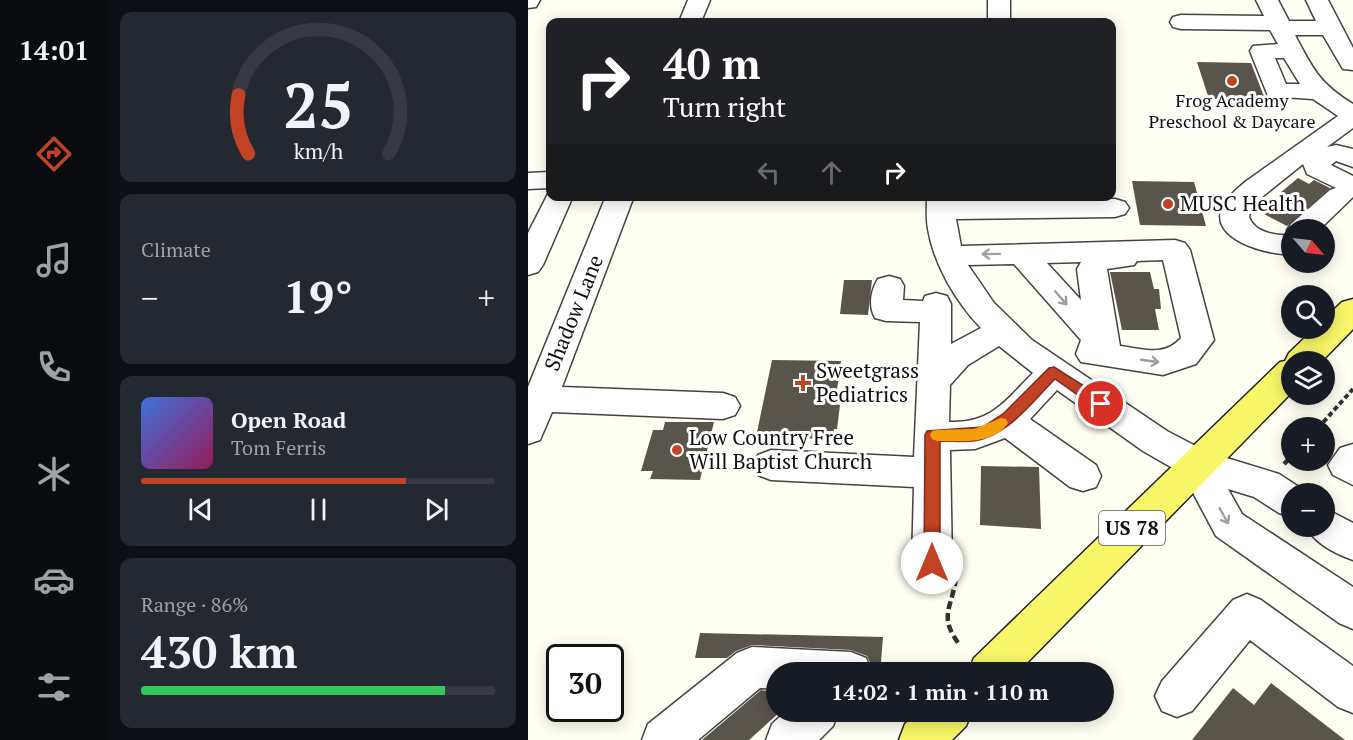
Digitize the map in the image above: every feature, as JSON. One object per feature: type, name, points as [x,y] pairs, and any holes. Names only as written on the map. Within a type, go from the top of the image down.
[{"type":"main road","points":[[1313,351],[1351,315]]},
{"type":"main road","name":"US 78","points":[[999,662],[1281,382]]},
{"type":"main road","points":[[921,740],[939,722]]},
{"type":"street","points":[[692,18],[699,0]]},
{"type":"street","points":[[999,0],[999,18]]},
{"type":"street","points":[[1230,0],[1238,22]]},
{"type":"street","points":[[1267,0],[1305,76],[1320,92],[1353,115],[1318,142],[1248,210],[1248,220],[1258,230],[1281,235]]},
{"type":"street","points":[[1317,0],[1351,64]]},
{"type":"street","points":[[1181,22],[1238,22],[1330,27]]},
{"type":"street","points":[[1291,51],[1261,51],[1277,92],[1320,92]]},
{"type":"street","points":[[1318,142],[1348,156]]},
{"type":"street","points":[[1348,156],[1329,153],[1315,165],[1348,201]]},
{"type":"street","points":[[1281,244],[1269,244],[1247,235],[1236,224],[1234,210],[1241,200],[1260,184],[1293,166],[1329,180],[1348,201]]},
{"type":"street","points":[[528,181],[546,180]]},
{"type":"street","points":[[528,265],[557,201]]},
{"type":"street","name":"Shadow Lane","points":[[528,430],[618,201]]},
{"type":"street","points":[[1319,219],[1348,201]]},
{"type":"street","points":[[1325,219],[1348,201]]},
{"type":"street","points":[[1115,208],[941,203],[942,228],[949,255],[976,303],[1021,348],[1155,441],[1196,464],[1266,485],[1281,495]]},
{"type":"street","points":[[933,435],[974,435],[987,432],[1060,376],[1098,354],[1163,363],[1184,357],[1198,340],[1175,250],[949,255]]},
{"type":"street","points":[[1022,254],[1092,332],[1098,342],[1098,354]]},
{"type":"street","points":[[1098,354],[1092,269],[1094,264],[1103,258],[1177,257]]},
{"type":"street","points":[[889,286],[886,310],[936,308],[932,563]]},
{"type":"street","points":[[934,381],[948,363],[966,348],[1004,331]]},
{"type":"street","points":[[540,399],[723,406]]},
{"type":"street","points":[[1005,420],[1083,476]]},
{"type":"street","points":[[1353,458],[1346,465],[1353,470]]},
{"type":"street","points":[[1196,464],[1228,525],[1353,610]]},
{"type":"street","points":[[771,465],[932,473]]},
{"type":"street","points":[[1335,531],[1353,543]]},
{"type":"street","points":[[1177,696],[1247,613],[1353,692]]},
{"type":"street","points":[[664,740],[752,667],[766,668]]},
{"type":"street","points":[[788,740],[806,722]]},
{"type":"path","points":[[1328,417],[1353,389]]},
{"type":"building","name":"Frog Academy Preschool & Daycare","points":[[1197,62],[1251,63],[1265,99],[1209,99]]},
{"type":"building","points":[[1298,178],[1309,184],[1314,180],[1330,188],[1295,219],[1281,219],[1281,223],[1262,213],[1283,195],[1280,193]]},
{"type":"building","name":"MUSC Health","points":[[1132,181],[1194,182],[1206,226],[1140,225]]},
{"type":"building","points":[[1110,272],[1150,272],[1154,289],[1159,289],[1161,309],[1155,309],[1159,330],[1122,330]]},
{"type":"building","points":[[844,280],[872,280],[868,315],[840,314]]},
{"type":"building","name":"Sweetgrass Pediatrics","points":[[772,360],[841,361],[835,404],[840,405],[837,429],[834,429],[832,439],[756,437]]},
{"type":"building","name":"Low Country Free Will Baptist Church","points":[[665,422],[714,422],[700,480],[650,479],[653,471],[641,471],[653,430],[663,430]]},
{"type":"building","points":[[981,466],[1039,467],[1041,529],[980,525]]},
{"type":"building","points":[[700,633],[883,637],[881,662],[870,662],[867,656],[851,650],[752,645],[736,651],[727,658],[695,658]]},
{"type":"building","points":[[1271,683],[1345,740],[1192,740],[1233,688],[1254,705]]},
{"type":"building","points":[[761,690],[766,691],[766,722],[769,722],[749,740],[702,740]]},
{"type":"slow traffic","points":[[937,435],[974,435],[987,432],[1001,423]]},
{"type":"place","name":"Frog Academy Preschool & Daycare","points":[[1232,81]]},
{"type":"place","name":"MUSC Health","points":[[1168,204]]},
{"type":"place","name":"Sweetgrass Pediatrics","points":[[803,383]]},
{"type":"place","name":"Low Country Free Will Baptist Church","points":[[677,450]]},
{"type":"route","points":[[932,563],[933,435],[959,436],[987,432],[1008,418],[1054,372],[1101,404]]}]
